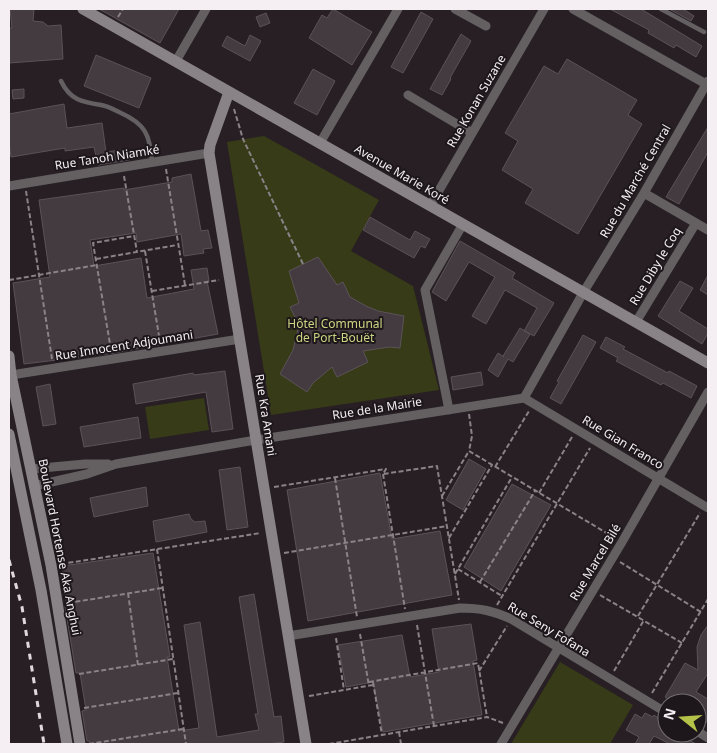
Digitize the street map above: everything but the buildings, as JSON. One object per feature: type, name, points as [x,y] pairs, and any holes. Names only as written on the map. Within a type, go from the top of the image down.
[{"type":"main road","name":"Avenue Marie Koré","points":[[83,9],[708,363]]},
{"type":"main road","name":"Rue Kra Amani","points":[[229,92],[210,145],[209,153],[306,744]]},
{"type":"main road","name":"Boulevard Hortense Aka Anghui","points":[[9,356],[11,375],[51,565],[80,744]]},
{"type":"main road","points":[[9,434],[42,590],[67,744]]},
{"type":"street","points":[[176,61],[206,9]]},
{"type":"street","points":[[320,143],[398,9]]},
{"type":"street","points":[[455,9],[486,26]]},
{"type":"street","name":"Rue Konan Suzane","points":[[430,206],[544,9]]},
{"type":"street","points":[[573,9],[586,12],[707,82]]},
{"type":"street","name":"Rue du Marché Central","points":[[583,293],[644,193],[707,82]]},
{"type":"street","points":[[408,95],[472,133]]},
{"type":"street","name":"Rue Tanoh Niamké","points":[[9,186],[209,153]]},
{"type":"street","points":[[644,193],[708,230]]},
{"type":"street","name":"Rue Diby le Coq","points":[[636,322],[696,223]]},
{"type":"street","points":[[449,410],[425,290],[462,224]]},
{"type":"street","points":[[524,398],[583,293]]},
{"type":"street","name":"Rue Innocent Adjoumani","points":[[11,375],[240,339]]},
{"type":"street","name":"Rue Marcel Bilé","points":[[501,744],[622,542],[708,392]]},
{"type":"street","name":"Rue de la Mairie","points":[[34,486],[87,474],[116,464],[524,398]]},
{"type":"street","name":"Rue Gian Franco","points":[[524,398],[706,507]]},
{"type":"street","name":"Rue de la Mairie","points":[[31,469],[85,464],[116,464]]},
{"type":"street","name":"Rue Seny Fofana","points":[[288,636],[460,608],[478,608],[493,611],[511,619],[657,708]]},
{"type":"lane","points":[[664,10],[704,32]]},
{"type":"lane","points":[[61,81],[65,90],[82,102],[107,106],[132,117],[142,126],[150,141],[152,162]]},
{"type":"path","points":[[229,92],[243,139],[303,264]]},
{"type":"path","points":[[164,160],[185,285]]},
{"type":"path","points":[[123,167],[137,252]]},
{"type":"path","points":[[25,183],[53,369]]},
{"type":"path","points":[[113,359],[93,243],[134,236]]},
{"type":"path","points":[[96,259],[178,245]]},
{"type":"path","points":[[145,251],[162,352]]},
{"type":"path","points":[[9,280],[97,264]]},
{"type":"path","points":[[152,291],[230,278]]},
{"type":"path","points":[[495,467],[533,404]]},
{"type":"path","points":[[442,496],[469,451],[472,436],[467,407]]},
{"type":"path","points":[[539,493],[576,429]]},
{"type":"path","points":[[493,611],[594,440]]},
{"type":"path","points":[[469,451],[622,542]]},
{"type":"path","points":[[449,538],[492,465]]},
{"type":"path","points":[[383,474],[437,466],[460,608]]},
{"type":"path","points":[[264,489],[386,469],[383,474],[393,534],[425,672],[434,726]]},
{"type":"path","points":[[334,477],[369,684]]},
{"type":"path","points":[[455,574],[512,478]]},
{"type":"path","points":[[480,582],[535,491]]},
{"type":"path","points":[[638,616],[706,507]]},
{"type":"path","points":[[275,554],[447,526]]},
{"type":"path","points":[[51,565],[271,531]]},
{"type":"path","points":[[156,549],[186,744]]},
{"type":"path","points":[[612,558],[701,612]]},
{"type":"path","points":[[458,569],[502,596]]},
{"type":"path","points":[[58,604],[162,588]]},
{"type":"path","points":[[592,590],[682,643]]},
{"type":"path","points":[[128,593],[138,665]]},
{"type":"path","points":[[647,702],[708,599]]},
{"type":"path","points":[[479,671],[511,619]]},
{"type":"path","points":[[609,679],[644,620]]},
{"type":"path","points":[[334,629],[344,690]]},
{"type":"path","points":[[69,676],[173,659]]},
{"type":"path","points":[[298,698],[478,663],[487,717]]},
{"type":"path","points":[[373,683],[382,735]]},
{"type":"path","points":[[74,709],[178,693]]},
{"type":"path","points":[[329,744],[487,717],[512,726]]},
{"type":"path","points":[[87,744],[183,729]]},
{"type":"path","points":[[399,732],[401,744]]},
{"type":"green space","name":"Hôtel Communal de Port-Bouët","points":[[264,136],[379,200],[351,251],[413,286],[439,390],[271,415],[227,142]]},
{"type":"green space","points":[[204,398],[209,430],[150,439],[145,407]]},
{"type":"green space","points":[[560,662],[633,705],[610,744],[511,744]]},
{"type":"railway","points":[[9,560],[22,607],[44,744]]}]
